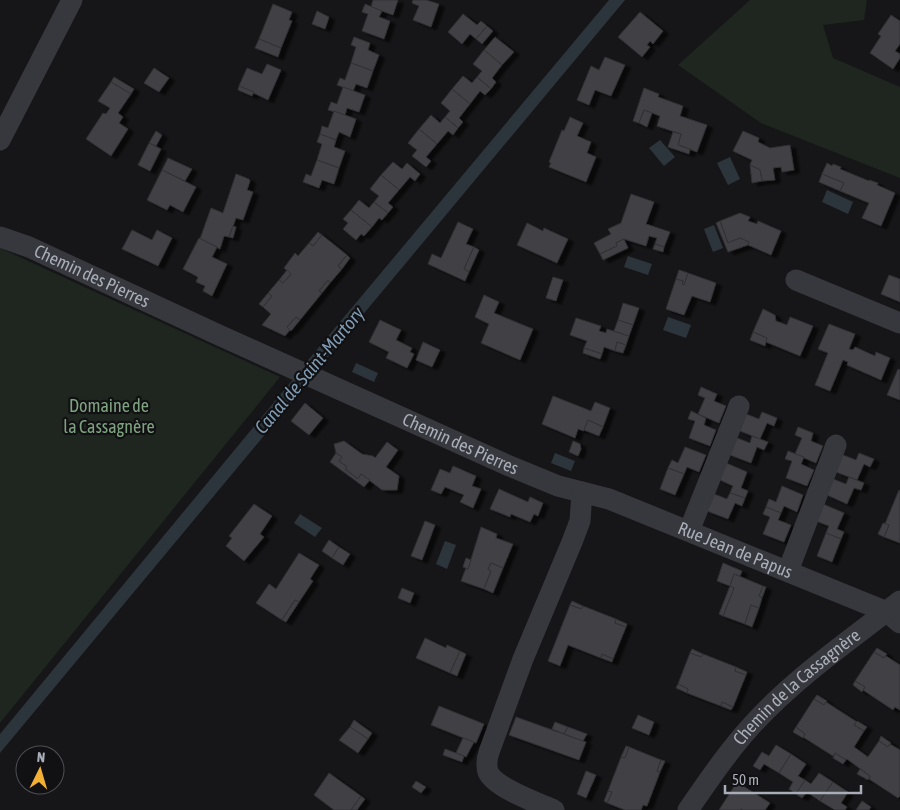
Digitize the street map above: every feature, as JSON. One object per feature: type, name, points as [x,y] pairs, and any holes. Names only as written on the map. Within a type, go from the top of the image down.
[{"type":"street","points":[[0,140],[72,0]]},
{"type":"street","name":"Chemin des Pierres","points":[[0,237],[30,247],[507,465],[558,486],[582,492]]},
{"type":"street","points":[[796,280],[900,323]]},
{"type":"street","points":[[689,531],[739,406]]},
{"type":"street","points":[[788,571],[836,445]]},
{"type":"street","points":[[554,810],[496,782],[488,771],[487,763],[489,752],[523,659],[580,520],[582,492]]},
{"type":"street","name":"Rue Jean de Papus","points":[[582,492],[609,499],[896,612]]},
{"type":"street","name":"Chemin de la Cassagnère","points":[[688,810],[752,724],[794,684],[896,612]]},
{"type":"green space","points":[[750,0],[867,0],[864,20],[823,25],[833,58],[900,87],[900,178],[761,123],[678,65]]},
{"type":"green space","name":"Domaine de la Cassagnère","points":[[0,248],[280,377],[0,723]]},
{"type":"shaded area","points":[[609,0],[625,0],[316,371],[304,365]]},
{"type":"shaded area","points":[[660,140],[675,157],[664,166],[649,148]]},
{"type":"shaded area","points":[[730,157],[740,179],[728,185],[717,163]]},
{"type":"shaded area","points":[[827,190],[853,202],[848,214],[822,202]]},
{"type":"shaded area","points":[[714,225],[723,248],[713,252],[704,229]]},
{"type":"shaded area","points":[[628,256],[652,264],[648,275],[624,267]]},
{"type":"shaded area","points":[[668,317],[691,325],[686,338],[663,330]]},
{"type":"shaded area","points":[[356,363],[378,373],[374,382],[352,372]]},
{"type":"shaded area","points":[[294,378],[307,384],[0,753],[0,734]]},
{"type":"shaded area","points":[[555,453],[575,461],[571,471],[551,463]]},
{"type":"shaded area","points":[[300,514],[322,528],[315,537],[294,523]]},
{"type":"shaded area","points":[[445,541],[456,545],[447,569],[436,564]]},
{"type":"building","points":[[373,0],[398,0],[393,15],[371,7]]},
{"type":"building","points":[[413,0],[426,0],[439,4],[431,27],[413,20],[419,6],[412,3]]},
{"type":"building","points":[[273,4],[292,12],[289,20],[292,21],[281,48],[259,39]]},
{"type":"building","points":[[365,4],[382,11],[379,17],[390,21],[384,39],[362,31],[368,14],[362,12]]},
{"type":"building","points":[[317,11],[329,17],[325,29],[312,24]]},
{"type":"building","points":[[640,12],[663,31],[653,44],[650,41],[647,45],[650,47],[642,57],[618,37]]},
{"type":"building","points":[[463,14],[477,25],[481,21],[487,26],[476,39],[470,34],[462,44],[448,32]]},
{"type":"building","points":[[891,15],[900,21],[900,44],[895,51],[900,54],[900,58],[893,69],[870,53],[881,36],[878,34]]},
{"type":"building","points":[[487,26],[493,31],[482,44],[476,39]]},
{"type":"building","points":[[354,37],[370,43],[368,50],[379,55],[373,71],[351,63],[356,47],[351,45]]},
{"type":"building","points":[[495,37],[514,52],[502,65],[484,50]]},
{"type":"building","points":[[259,39],[281,48],[278,57],[255,48]]},
{"type":"building","points":[[484,50],[502,65],[492,78],[496,82],[491,89],[477,77],[482,71],[473,64]]},
{"type":"building","points":[[605,57],[625,65],[611,96],[595,90],[589,105],[577,100],[591,66],[599,70]]},
{"type":"building","points":[[351,63],[373,71],[367,88],[356,84],[353,91],[337,85],[340,78],[345,80]]},
{"type":"building","points":[[267,64],[281,70],[268,100],[239,86],[247,68],[262,74]]},
{"type":"building","points":[[154,68],[169,78],[159,92],[144,83]]},
{"type":"building","points":[[463,76],[472,83],[477,77],[491,89],[485,95],[480,91],[470,104],[452,89]]},
{"type":"building","points":[[114,77],[134,89],[131,94],[111,82]]},
{"type":"building","points":[[111,82],[131,94],[118,113],[123,117],[119,123],[128,129],[111,156],[86,139],[103,113],[106,114],[110,108],[98,101]]},
{"type":"building","points":[[239,86],[254,92],[252,96],[238,90]]},
{"type":"building","points":[[343,87],[365,95],[359,112],[347,108],[345,115],[328,110],[331,102],[337,104]]},
{"type":"building","points":[[644,88],[659,94],[658,97],[683,106],[680,116],[707,125],[697,152],[678,145],[681,134],[657,126],[660,116],[644,110],[639,123],[633,121]]},
{"type":"building","points":[[452,89],[470,104],[459,118],[463,122],[458,128],[445,117],[450,111],[441,103]]},
{"type":"building","points":[[644,110],[652,113],[647,127],[639,123]]},
{"type":"building","points":[[334,111],[356,119],[350,137],[339,132],[336,140],[320,134],[322,126],[328,128]]},
{"type":"building","points":[[431,115],[440,123],[445,117],[458,128],[453,135],[448,131],[437,144],[419,129]]},
{"type":"building","points":[[570,117],[583,123],[577,136],[591,142],[587,153],[596,157],[586,182],[549,167],[551,163],[549,162],[562,130],[564,131]]},
{"type":"building","points":[[419,129],[437,144],[426,157],[431,161],[426,167],[412,156],[417,150],[408,143]]},
{"type":"building","points":[[156,131],[162,135],[156,146],[149,143]]},
{"type":"building","points":[[743,131],[759,138],[758,142],[770,148],[790,145],[794,170],[782,172],[781,167],[773,168],[775,180],[762,181],[760,170],[750,165],[752,160],[733,151]]},
{"type":"building","points":[[673,132],[681,134],[678,145],[690,149],[689,154],[668,147]]},
{"type":"building","points":[[320,134],[336,140],[334,147],[345,151],[339,168],[317,160],[322,144],[317,142]]},
{"type":"building","points":[[149,143],[161,149],[150,171],[138,165]]},
{"type":"building","points":[[168,158],[192,169],[185,181],[162,170]]},
{"type":"building","points":[[317,160],[339,168],[334,184],[322,180],[319,188],[303,182],[306,174],[311,176]]},
{"type":"building","points":[[393,162],[402,169],[407,163],[420,174],[415,181],[410,177],[399,190],[381,175]]},
{"type":"building","points":[[827,163],[878,183],[877,185],[895,193],[881,226],[862,218],[869,203],[840,191],[844,183],[822,174]]},
{"type":"building","points":[[750,165],[760,170],[762,181],[752,183]]},
{"type":"building","points":[[162,170],[196,187],[183,212],[170,205],[167,210],[147,200]]},
{"type":"building","points":[[236,174],[249,179],[247,190],[253,192],[243,220],[236,218],[229,237],[224,236],[220,249],[200,239],[211,208],[223,213]]},
{"type":"building","points":[[822,174],[844,183],[840,191],[819,182]]},
{"type":"building","points":[[381,175],[399,190],[388,203],[393,207],[388,213],[374,202],[379,196],[370,189]]},
{"type":"building","points":[[631,194],[654,202],[646,224],[670,232],[664,247],[655,244],[657,238],[649,236],[646,246],[624,239],[616,243],[617,246],[600,254],[594,243],[611,234],[608,229],[621,223]]},
{"type":"building","points":[[359,200],[369,208],[374,202],[388,213],[382,220],[379,218],[372,227],[351,210]]},
{"type":"building","points":[[351,210],[372,227],[364,236],[361,234],[356,240],[343,229],[348,223],[343,219]]},
{"type":"building","points":[[740,213],[750,217],[748,221],[757,224],[758,221],[781,231],[771,255],[748,245],[749,242],[740,238],[728,243],[720,221]]},
{"type":"building","points":[[720,221],[728,243],[740,238],[749,242],[748,245],[728,252],[716,223]]},
{"type":"building","points":[[458,222],[473,229],[466,244],[474,247],[464,269],[469,272],[465,281],[428,264],[432,254],[441,258]]},
{"type":"building","points":[[527,223],[543,231],[544,228],[568,239],[557,263],[517,245]]},
{"type":"building","points":[[233,226],[236,227],[233,238],[229,237]]},
{"type":"building","points":[[132,230],[152,240],[157,230],[172,238],[158,266],[122,249]]},
{"type":"building","points":[[318,232],[322,235],[313,246],[309,243]]},
{"type":"building","points":[[322,235],[347,255],[338,266],[342,269],[330,283],[328,280],[319,291],[322,293],[300,320],[296,317],[287,327],[290,330],[285,336],[262,325],[271,314],[263,307],[272,296],[268,293],[279,280],[283,283],[291,274],[284,268],[295,253],[298,256],[309,243],[313,246]]},
{"type":"building","points":[[199,238],[217,247],[212,257],[227,264],[212,296],[203,291],[205,286],[196,282],[198,277],[183,269]]},
{"type":"building","points":[[624,239],[628,248],[603,260],[600,254],[617,246],[616,243]]},
{"type":"building","points":[[655,244],[664,247],[663,252],[653,249]]},
{"type":"building","points":[[474,247],[479,250],[469,272],[464,269]]},
{"type":"building","points":[[347,255],[350,258],[342,269],[338,266]]},
{"type":"building","points":[[287,270],[291,274],[283,283],[279,280]]},
{"type":"building","points":[[679,270],[688,273],[684,285],[682,284],[683,281],[676,279]]},
{"type":"building","points":[[688,273],[716,283],[710,302],[692,296],[684,315],[666,309],[676,279],[683,281],[682,284],[684,285]]},
{"type":"building","points":[[889,275],[900,279],[900,302],[881,294]]},
{"type":"building","points":[[553,277],[563,280],[556,301],[546,298]]},
{"type":"building","points":[[328,280],[330,283],[322,293],[319,291]]},
{"type":"building","points":[[268,293],[272,296],[263,307],[259,304]]},
{"type":"building","points":[[484,295],[499,302],[494,313],[533,329],[520,360],[481,343],[489,324],[475,317]]},
{"type":"building","points":[[623,303],[639,308],[633,325],[618,320]]},
{"type":"building","points":[[763,309],[775,315],[776,321],[787,325],[790,317],[813,326],[800,356],[766,342],[767,338],[753,332]]},
{"type":"building","points":[[296,317],[300,320],[291,331],[287,327]]},
{"type":"building","points":[[576,318],[601,326],[599,331],[606,333],[607,329],[629,336],[626,345],[617,342],[615,351],[604,347],[602,354],[584,348],[587,341],[570,335]]},
{"type":"building","points":[[380,320],[401,330],[396,340],[412,348],[410,352],[414,354],[407,368],[386,358],[389,352],[369,342]]},
{"type":"building","points":[[618,320],[633,325],[629,336],[614,331]]},
{"type":"building","points":[[829,324],[855,334],[849,349],[853,350],[855,347],[875,356],[876,352],[890,358],[881,380],[847,365],[848,362],[843,360],[830,391],[815,385],[828,353],[818,349]]},
{"type":"building","points":[[753,332],[767,338],[765,346],[750,340]]},
{"type":"building","points":[[423,342],[440,350],[432,367],[416,360]]},
{"type":"building","points":[[617,342],[626,345],[623,353],[615,351]]},
{"type":"building","points":[[584,348],[602,354],[600,359],[583,353]]},
{"type":"building","points":[[898,369],[900,370],[900,400],[887,395]]},
{"type":"building","points":[[701,387],[717,394],[714,401],[726,406],[719,423],[698,414],[705,398],[698,395]]},
{"type":"building","points":[[553,396],[591,411],[595,402],[610,408],[603,427],[588,420],[584,431],[578,429],[575,438],[542,424]]},
{"type":"building","points":[[305,403],[323,418],[309,435],[291,421]]},
{"type":"building","points":[[691,411],[706,418],[704,425],[716,430],[710,446],[689,438],[695,421],[688,419]]},
{"type":"building","points":[[762,412],[777,418],[774,426],[767,423],[760,439],[740,431],[746,414],[759,419]]},
{"type":"building","points":[[588,420],[603,427],[599,436],[584,430]]},
{"type":"building","points":[[798,427],[813,433],[811,441],[823,446],[816,463],[795,454],[802,438],[795,435]]},
{"type":"building","points":[[752,436],[768,442],[764,450],[757,447],[751,463],[730,455],[737,438],[750,443]]},
{"type":"building","points":[[344,441],[362,454],[375,458],[387,442],[398,450],[386,467],[399,476],[397,490],[382,490],[361,474],[358,479],[345,469],[347,467],[339,461],[342,457],[336,453],[334,444]]},
{"type":"building","points":[[573,441],[580,444],[581,449],[578,456],[569,452]]},
{"type":"building","points":[[685,447],[706,455],[699,472],[687,467],[684,474],[668,468],[672,460],[678,463]]},
{"type":"building","points":[[788,451],[804,457],[801,464],[814,470],[807,486],[786,478],[792,461],[785,459]]},
{"type":"building","points":[[336,453],[342,457],[339,461],[347,467],[345,469],[358,479],[361,474],[370,480],[364,487],[330,462]]},
{"type":"building","points":[[859,453],[874,459],[870,467],[864,464],[857,480],[836,472],[843,455],[856,460]]},
{"type":"building","points":[[726,463],[747,472],[741,488],[748,491],[745,498],[730,493],[733,486],[720,480]]},
{"type":"building","points":[[453,466],[476,476],[472,486],[481,489],[473,508],[460,502],[464,495],[445,487],[441,494],[431,490],[440,469],[450,473]]},
{"type":"building","points":[[668,468],[684,474],[675,495],[660,489]]},
{"type":"building","points":[[849,477],[864,483],[861,490],[854,488],[847,504],[827,495],[833,479],[846,484]]},
{"type":"building","points":[[782,486],[803,495],[797,512],[784,506],[781,513],[766,507],[769,499],[776,502]]},
{"type":"building","points":[[499,489],[528,502],[530,497],[543,503],[538,516],[534,514],[530,522],[511,514],[510,517],[490,509]]},
{"type":"building","points":[[899,490],[900,543],[884,537],[889,525],[885,524]]},
{"type":"building","points":[[730,493],[745,498],[742,506],[735,503],[728,519],[707,511],[714,494],[727,499]]},
{"type":"building","points":[[254,504],[272,516],[260,534],[264,537],[244,561],[226,546],[232,538],[229,536]]},
{"type":"building","points":[[823,504],[844,513],[837,529],[844,532],[841,539],[826,533],[829,526],[816,521]]},
{"type":"building","points":[[766,507],[781,513],[778,520],[791,525],[784,542],[763,534],[770,517],[763,514]]},
{"type":"building","points":[[425,521],[435,525],[422,560],[411,556]]},
{"type":"building","points":[[883,523],[889,525],[884,537],[878,534]]},
{"type":"building","points":[[481,527],[497,534],[496,538],[513,544],[503,568],[491,563],[488,569],[491,571],[484,589],[461,581],[466,568],[468,569]]},
{"type":"building","points":[[826,533],[841,539],[832,562],[817,556]]},
{"type":"building","points":[[329,540],[339,547],[332,558],[322,551]]},
{"type":"building","points":[[339,547],[350,554],[343,565],[332,558]]},
{"type":"building","points":[[299,553],[319,565],[310,579],[313,581],[299,602],[295,600],[282,620],[256,603],[269,584],[276,589]]},
{"type":"building","points":[[466,558],[471,560],[468,569],[463,567]]},
{"type":"building","points":[[491,563],[503,568],[493,593],[484,589],[491,571],[488,569]]},
{"type":"building","points":[[723,563],[742,571],[740,576],[734,574],[730,586],[717,581]]},
{"type":"building","points":[[734,574],[763,586],[759,596],[762,598],[759,608],[751,605],[745,624],[723,616],[734,588],[730,586]]},
{"type":"building","points":[[730,586],[734,588],[723,616],[719,614]]},
{"type":"building","points":[[763,586],[766,587],[762,598],[759,596]]},
{"type":"building","points":[[402,588],[414,593],[410,603],[398,598]]},
{"type":"building","points":[[295,600],[299,602],[286,622],[282,620]]},
{"type":"building","points":[[572,601],[583,606],[581,609],[570,605]]},
{"type":"building","points":[[570,605],[581,609],[583,606],[616,619],[615,623],[626,627],[613,659],[602,654],[601,658],[568,645],[560,666],[548,661]]},
{"type":"building","points":[[751,605],[759,608],[752,627],[745,624]]},
{"type":"building","points":[[616,619],[627,624],[626,627],[615,623]]},
{"type":"building","points":[[425,638],[446,648],[447,645],[460,651],[450,673],[416,658]]},
{"type":"building","points":[[877,648],[887,654],[884,658],[874,652]]},
{"type":"building","points":[[692,649],[703,654],[701,657],[690,653]]},
{"type":"building","points":[[460,651],[466,654],[457,676],[450,673]]},
{"type":"building","points":[[874,652],[884,658],[886,656],[900,665],[900,710],[895,707],[893,710],[863,690],[865,687],[855,681]]},
{"type":"building","points":[[690,653],[701,657],[703,654],[736,667],[735,671],[746,675],[733,707],[722,702],[721,706],[687,693],[688,689],[678,684]]},
{"type":"building","points":[[602,654],[613,659],[612,662],[601,658]]},
{"type":"building","points":[[736,667],[747,672],[746,675],[735,671]]},
{"type":"building","points":[[855,681],[865,687],[862,692],[853,685]]},
{"type":"building","points":[[678,684],[688,689],[687,693],[676,688]]},
{"type":"building","points":[[817,695],[827,701],[824,705],[814,699]]},
{"type":"building","points":[[814,699],[824,705],[826,702],[857,722],[854,725],[864,731],[854,747],[868,757],[879,741],[888,747],[890,744],[900,750],[900,796],[898,798],[869,779],[870,776],[847,759],[835,753],[833,756],[803,737],[805,734],[796,727]]},
{"type":"building","points":[[722,702],[733,707],[731,710],[721,706]]},
{"type":"building","points":[[439,706],[484,724],[476,743],[431,725]]},
{"type":"building","points":[[638,715],[654,722],[649,735],[632,728]]},
{"type":"building","points":[[516,717],[586,742],[579,760],[509,735]]},
{"type":"building","points":[[354,720],[372,733],[368,739],[350,727]]},
{"type":"building","points":[[857,721],[867,727],[864,731],[854,725]]},
{"type":"building","points":[[555,722],[568,727],[564,734],[552,729]]},
{"type":"building","points":[[350,727],[368,739],[358,753],[339,740]]},
{"type":"building","points":[[568,727],[587,734],[583,741],[564,734]]},
{"type":"building","points":[[796,727],[805,734],[803,738],[793,732]]},
{"type":"building","points":[[881,736],[891,743],[888,747],[879,741]]},
{"type":"building","points":[[463,738],[474,742],[466,757],[456,753]]},
{"type":"building","points":[[776,745],[791,754],[779,773],[764,764],[760,770],[753,766],[762,752],[769,756]]},
{"type":"building","points":[[626,746],[629,747],[625,758],[621,757]]},
{"type":"building","points":[[629,747],[661,760],[657,771],[660,772],[647,806],[643,805],[641,810],[625,810],[607,803],[612,792],[608,791],[621,757],[625,758]]},
{"type":"building","points":[[445,749],[464,756],[462,762],[443,755]]},
{"type":"building","points":[[835,753],[846,760],[843,764],[833,758]]},
{"type":"building","points":[[791,754],[806,764],[798,776],[805,780],[796,794],[789,789],[793,782],[779,773]]},
{"type":"building","points":[[661,760],[665,761],[660,772],[657,771]]},
{"type":"building","points":[[860,769],[870,776],[868,780],[857,774]]},
{"type":"building","points":[[586,771],[596,775],[586,798],[577,794]]},
{"type":"building","points":[[329,773],[361,796],[351,810],[334,810],[314,795]]},
{"type":"building","points":[[819,773],[833,782],[820,801],[807,792],[802,798],[796,794],[805,780],[811,784]]},
{"type":"building","points":[[416,781],[426,787],[421,793],[412,787]]},
{"type":"building","points":[[737,782],[770,803],[765,810],[719,810]]},
{"type":"building","points":[[833,782],[848,792],[841,803],[847,807],[845,810],[835,810],[820,801]]},
{"type":"building","points":[[608,791],[612,792],[607,803],[604,801]]},
{"type":"building","points":[[361,796],[365,799],[357,810],[351,810]]},
{"type":"building","points":[[862,801],[871,807],[869,810],[856,810]]},
{"type":"water label","name":"Canal de Saint-Martory","points":[[309,370]]}]
